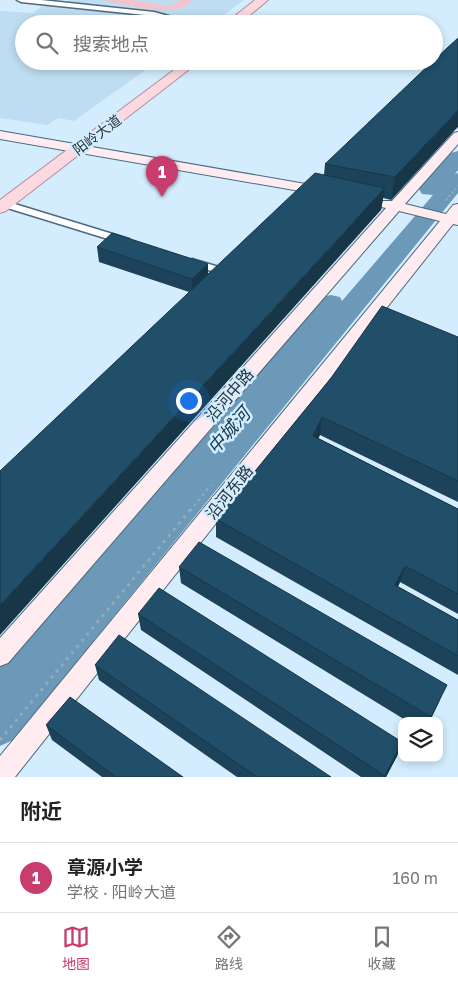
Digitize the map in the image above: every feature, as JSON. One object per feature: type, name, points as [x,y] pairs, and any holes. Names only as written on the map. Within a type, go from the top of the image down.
[{"type":"main road","points":[[242,15],[262,0]]},
{"type":"main road","points":[[255,15],[274,0]]},
{"type":"main road","name":"阳岭大道","points":[[2,202],[169,70]]},
{"type":"main road","name":"阳岭大道","points":[[71,148],[181,70]]},
{"type":"street","points":[[21,0],[158,15]]},
{"type":"street","points":[[60,5],[67,0]]},
{"type":"street","points":[[0,136],[337,194]]},
{"type":"street","name":"沿河中路","points":[[0,654],[401,208],[458,136]]},
{"type":"street","points":[[298,200],[321,179]]},
{"type":"street","points":[[2,202],[131,243]]},
{"type":"street","points":[[372,202],[448,214]]},
{"type":"street","name":"沿河东路","points":[[0,776],[380,317],[448,214]]},
{"type":"street","points":[[178,258],[225,272]]},
{"type":"path","points":[[448,214],[458,186]]},
{"type":"shaded area","points":[[70,0],[244,0],[223,15],[15,15],[15,70],[145,70],[74,121],[58,118],[47,125],[0,118],[0,11],[33,13],[42,6],[59,7]]},
{"type":"shaded area","points":[[103,0],[132,0],[167,6],[180,0],[192,0],[185,6],[163,10]]},
{"type":"building","points":[[458,38],[458,110],[395,177],[325,164],[424,70],[443,70],[443,52]]},
{"type":"building","points":[[315,173],[385,188],[0,605],[0,471]]},
{"type":"building","points":[[112,233],[208,264],[192,279],[97,247]]},
{"type":"building","points":[[382,306],[458,337],[458,481],[322,417],[313,436],[458,509],[458,594],[405,566],[395,585],[458,620],[458,656],[216,519],[331,378]]},
{"type":"building","points":[[199,542],[447,685],[431,717],[179,567]]},
{"type":"building","points":[[159,588],[398,739],[398,750],[385,776],[138,614]]},
{"type":"building","points":[[119,635],[331,777],[257,777],[95,665]]},
{"type":"building","points":[[70,697],[183,777],[116,777],[46,725]]},
{"type":"waterway","points":[[430,189],[458,157]]},
{"type":"waterway","name":"中城河","points":[[0,727],[458,179]]},
{"type":"waterway","name":"中城河","points":[[0,685],[331,303]]},
{"type":"place","name":"章源小学","points":[[162,197]]}]
